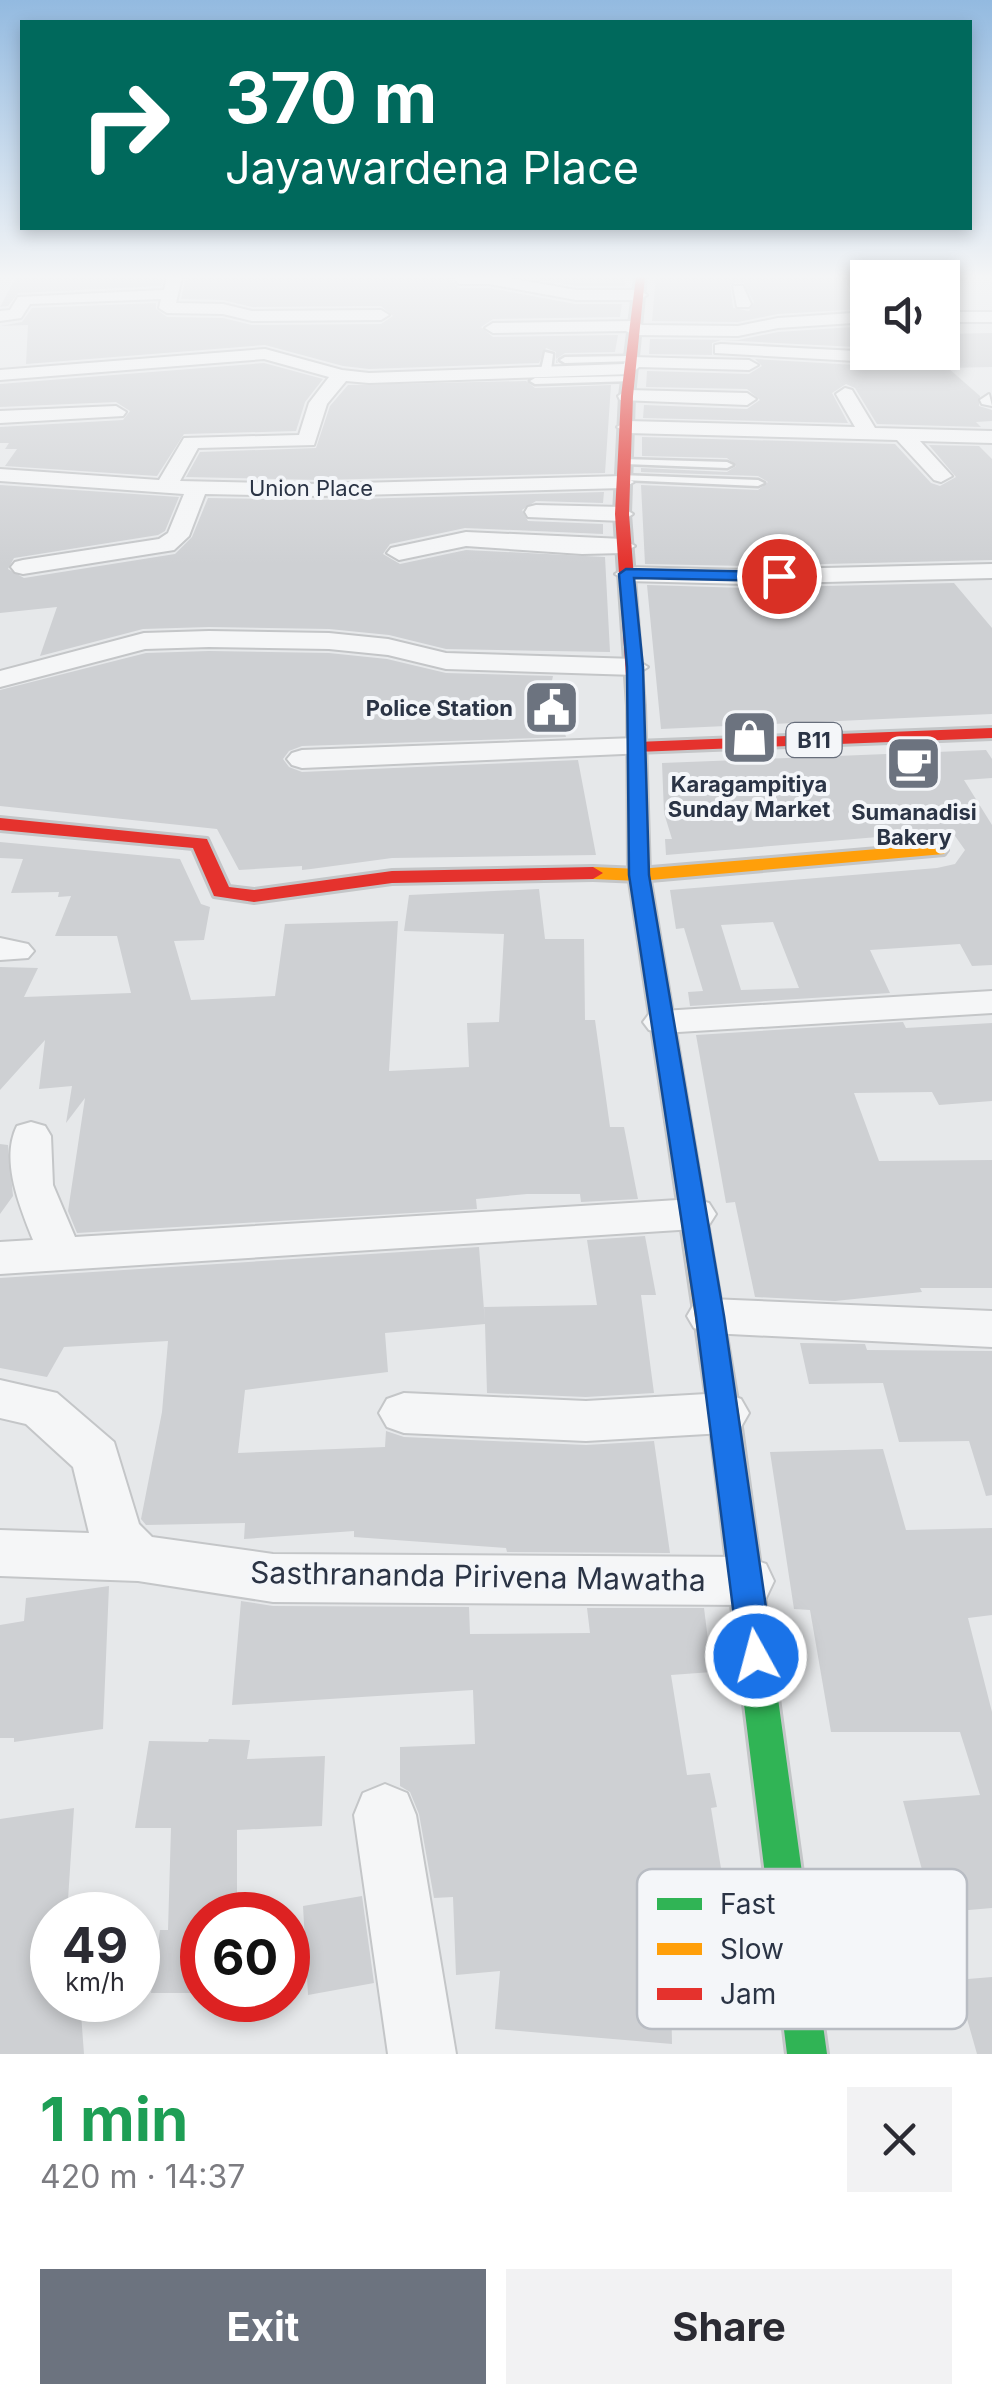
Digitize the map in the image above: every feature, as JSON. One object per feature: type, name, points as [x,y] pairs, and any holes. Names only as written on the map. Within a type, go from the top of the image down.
[{"type":"main road","points":[[631,373],[622,514],[635,667],[639,875],[710,1316],[783,1869]]},
{"type":"main road","name":"B11","points":[[636,746],[992,734]]},
{"type":"main road","points":[[0,824],[200,843],[221,892],[254,896],[392,877],[548,871],[639,875],[937,850]]},
{"type":"main road","points":[[803,2029],[806,2054]]},
{"type":"street","points":[[0,375],[27,373]]},
{"type":"street","points":[[337,373],[368,378],[458,373]]},
{"type":"street","points":[[674,373],[748,399]]},
{"type":"street","points":[[191,442],[307,441],[318,403],[341,374]]},
{"type":"street","points":[[846,394],[870,436]]},
{"type":"street","points":[[0,417],[116,412]]},
{"type":"street","points":[[166,487],[191,442],[193,418]]},
{"type":"street","points":[[627,428],[992,437]]},
{"type":"street","points":[[906,437],[941,476]]},
{"type":"street","name":"Union Place","points":[[0,475],[166,487],[320,490],[624,473]]},
{"type":"street","points":[[23,567],[166,545],[178,536],[198,488]]},
{"type":"street","points":[[536,512],[622,514]]},
{"type":"street","points":[[400,553],[466,539],[582,548],[624,546]]},
{"type":"street","points":[[962,541],[981,571]]},
{"type":"street","points":[[626,574],[746,577],[981,571]]},
{"type":"street","points":[[0,679],[144,641],[209,639],[329,641],[388,647],[446,661],[635,667]]},
{"type":"street","points":[[302,759],[636,746]]},
{"type":"street","points":[[662,1022],[992,1002]]},
{"type":"street","points":[[31,1136],[32,1185],[61,1255]]},
{"type":"street","points":[[0,1258],[694,1214]]},
{"type":"street","points":[[710,1316],[992,1328]]},
{"type":"street","points":[[0,1399],[40,1407],[96,1457],[116,1536],[138,1558]]},
{"type":"street","points":[[404,1413],[586,1421],[724,1413]]},
{"type":"street","name":"Sasthrananda Pirivena Mawatha","points":[[0,1553],[138,1558],[273,1578],[747,1581]]},
{"type":"street","points":[[385,1815],[422,2054]]},
{"type":"lane","points":[[624,473],[727,465]]},
{"type":"lane","points":[[624,473],[758,483]]},
{"type":"building","points":[[140,373],[300,373],[323,379],[305,402],[296,431],[184,434],[157,476],[5,466],[17,449],[5,449],[9,443],[0,443],[0,427],[123,420],[130,411],[116,402],[0,407],[0,384]]},
{"type":"building","points":[[647,373],[954,373],[980,396],[979,406],[992,410],[992,421],[976,422],[981,427],[877,424],[855,388],[846,384],[832,393],[848,423],[643,418],[644,405],[747,409],[760,400],[747,389],[646,387]]},
{"type":"building","points":[[526,381],[535,388],[611,385],[605,473],[319,480],[186,477],[200,452],[316,448],[330,406],[348,385]]},
{"type":"building","points":[[642,437],[895,444],[931,483],[940,486],[956,477],[929,445],[979,446],[992,459],[992,560],[746,566],[645,564],[641,485],[758,490],[768,482],[758,476],[641,472],[641,468],[727,472],[736,466],[727,458],[642,456]]},
{"type":"building","points":[[0,485],[179,497],[165,531],[158,535],[14,558],[8,569],[24,578],[175,554],[192,537],[208,498],[319,500],[604,492],[603,503],[536,501],[522,510],[528,521],[603,524],[603,534],[465,528],[390,544],[383,554],[400,564],[466,550],[605,557],[610,652],[446,649],[389,635],[329,629],[209,627],[143,629],[40,656],[57,607],[0,613]]},
{"type":"building","points":[[954,583],[992,628],[992,714],[661,729],[647,585],[746,588]]},
{"type":"building","points":[[146,653],[329,653],[387,659],[446,673],[553,676],[551,685],[566,737],[302,746],[289,751],[283,759],[289,767],[302,772],[578,760],[596,855],[392,858],[302,870],[302,866],[239,870],[217,829],[0,806],[0,690]]},
{"type":"building","points":[[986,750],[992,759],[992,778],[964,780],[992,825],[992,965],[972,966],[960,944],[870,950],[890,993],[690,1006],[688,992],[703,991],[684,928],[676,929],[670,890],[937,868],[955,864],[965,850],[955,836],[937,832],[666,855],[665,839],[672,839],[664,813],[662,763]],"holes":[[[773,922],[799,988],[741,990],[721,925]]]},
{"type":"building","points":[[0,842],[180,859],[201,904],[210,907],[204,940],[174,941],[191,1000],[275,996],[285,924],[398,921],[389,1071],[469,1067],[467,1023],[499,1022],[504,934],[404,931],[409,895],[539,889],[545,939],[584,939],[585,1020],[595,1020],[610,1127],[624,1127],[638,1199],[581,1202],[580,1194],[527,1194],[476,1199],[477,1209],[77,1233],[68,1211],[85,1098],[66,1123],[72,1086],[39,1089],[45,1040],[0,1090],[0,967],[38,968],[24,997],[131,993],[117,936],[55,936],[71,896],[58,897],[59,892],[11,893],[23,859],[0,858]]},
{"type":"building","points":[[903,1022],[906,1028],[992,1023],[992,1101],[939,1105],[932,1092],[854,1093],[879,1161],[992,1160],[992,1288],[920,1288],[922,1292],[835,1301],[755,1297],[735,1202],[726,1203],[696,1035]]},
{"type":"building","points":[[0,1144],[8,1145],[13,1196],[0,1214]]},
{"type":"building","points":[[645,1236],[656,1295],[641,1295],[654,1393],[586,1397],[487,1393],[485,1324],[385,1333],[388,1372],[245,1390],[238,1453],[385,1447],[386,1431],[404,1437],[586,1445],[654,1441],[670,1553],[507,1552],[506,1548],[354,1537],[354,1531],[244,1539],[245,1523],[146,1525],[141,1519],[162,1412],[168,1341],[64,1347],[47,1377],[0,1368],[0,1278],[479,1247],[485,1322],[484,1307],[597,1305],[587,1240]]},
{"type":"building","points":[[800,1343],[865,1344],[867,1350],[992,1351],[992,1495],[986,1496],[969,1441],[899,1442],[883,1383],[809,1384]]},
{"type":"building","points":[[883,1449],[906,1530],[992,1528],[992,1615],[968,1618],[992,1712],[992,1908],[967,1910],[967,1869],[922,1869],[903,1801],[980,1795],[960,1732],[831,1732],[810,1610],[794,1609],[770,1452]]},
{"type":"building","points":[[109,1586],[103,1729],[14,1742],[14,1738],[0,1738],[0,1625],[24,1621],[26,1598]]},
{"type":"building","points":[[241,1601],[273,1606],[469,1607],[470,1634],[590,1633],[587,1608],[704,1608],[712,1672],[671,1675],[687,1775],[710,1773],[717,1807],[711,1808],[721,1869],[637,1869],[637,2029],[672,2029],[672,2044],[495,2029],[500,1971],[456,1975],[453,1897],[434,1898],[419,1814],[410,1792],[400,1786],[400,1747],[475,1744],[473,1690],[232,1705]]},
{"type":"building","points":[[250,1740],[247,1759],[325,1756],[322,1826],[237,1830],[237,1892],[180,1892],[180,1993],[160,1993],[160,1930],[168,1930],[171,1828],[135,1828],[149,1741]]},
{"type":"building","points":[[74,1808],[69,1892],[30,1892],[30,2022],[82,2022],[84,2054],[0,2054],[0,1819]]},
{"type":"building","points":[[362,1896],[374,1983],[310,1995],[310,1905]]},
{"type":"building","points":[[992,1977],[992,2054],[977,2054],[967,2019],[967,1979]]},
{"type":"traffic: fast","points":[[636,706],[639,875],[678,1121]]},
{"type":"traffic: fast","points":[[755,1655],[783,1869]]},
{"type":"traffic: fast","points":[[804,2029],[807,2054]]},
{"type":"traffic: slow","points":[[593,873],[639,875],[937,850]]},
{"type":"traffic: slow","points":[[678,1121],[724,1413],[755,1655]]},
{"type":"traffic: jam","points":[[630,373],[622,514],[636,706]]},
{"type":"traffic: jam","points":[[636,747],[992,733]]},
{"type":"traffic: jam","points":[[0,824],[200,843],[221,892],[254,896],[392,877],[593,873]]},
{"type":"place","name":"Police Station","points":[[552,708]]},
{"type":"place","name":"Karagampitiya Sunday Market","points":[[749,737]]},
{"type":"place","name":"Sumanadisi Bakery","points":[[914,764]]},
{"type":"route","points":[[756,1656],[710,1316],[639,875],[635,667],[626,574],[779,576]]}]
